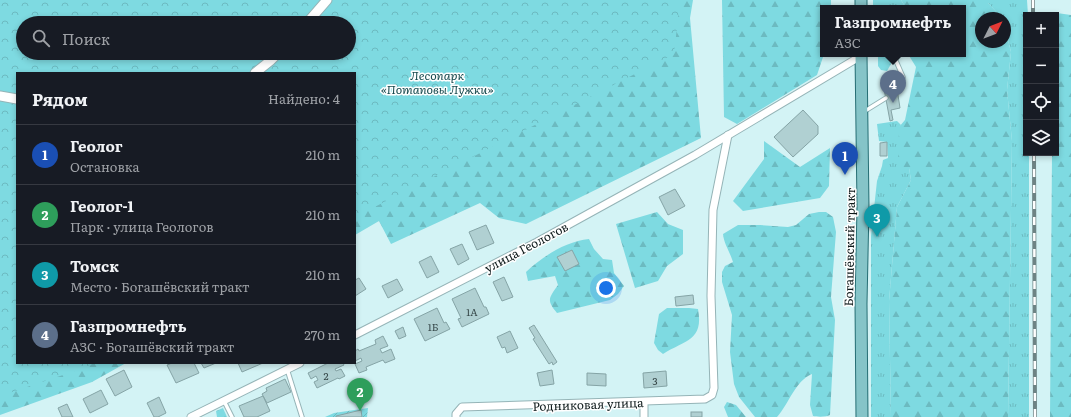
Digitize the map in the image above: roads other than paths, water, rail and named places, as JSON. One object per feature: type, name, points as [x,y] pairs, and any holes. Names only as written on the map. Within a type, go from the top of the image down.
[{"type":"main road","name":"Богашёвский тракт","points":[[862,57],[862,417]]},
{"type":"street","points":[[313,16],[327,0]]},
{"type":"street","name":"улица Геологов","points":[[356,334],[537,242],[695,155],[859,57]]},
{"type":"street","points":[[256,72],[270,60]]},
{"type":"street","points":[[0,96],[16,99]]},
{"type":"street","name":"Родниковая улица","points":[[456,417],[456,414],[462,407],[705,400],[713,392],[711,296],[713,210],[728,134]]},
{"type":"street","points":[[191,417],[298,364]]},
{"type":"street","points":[[644,402],[644,417]]},
{"type":"lane","points":[[895,57],[903,77],[897,90]]},
{"type":"lane","points":[[862,113],[886,98]]},
{"type":"lane","points":[[287,369],[302,417]]},
{"type":"lane","points":[[224,401],[232,417]]},
{"type":"railway","points":[[1033,0],[1033,12]]},
{"type":"railway","points":[[1034,156],[1035,417]]},
{"type":"place","name":"Газпромнефть","points":[[893,103]]},
{"type":"place","name":"Геолог","points":[[845,175]]},
{"type":"place","name":"Томск","points":[[877,237]]},
{"type":"place","name":"Геолог-1","points":[[360,411]]},
{"type":"park label","name":"Лесопарк «Потаповы Лужки»","points":[[437,82]]}]
